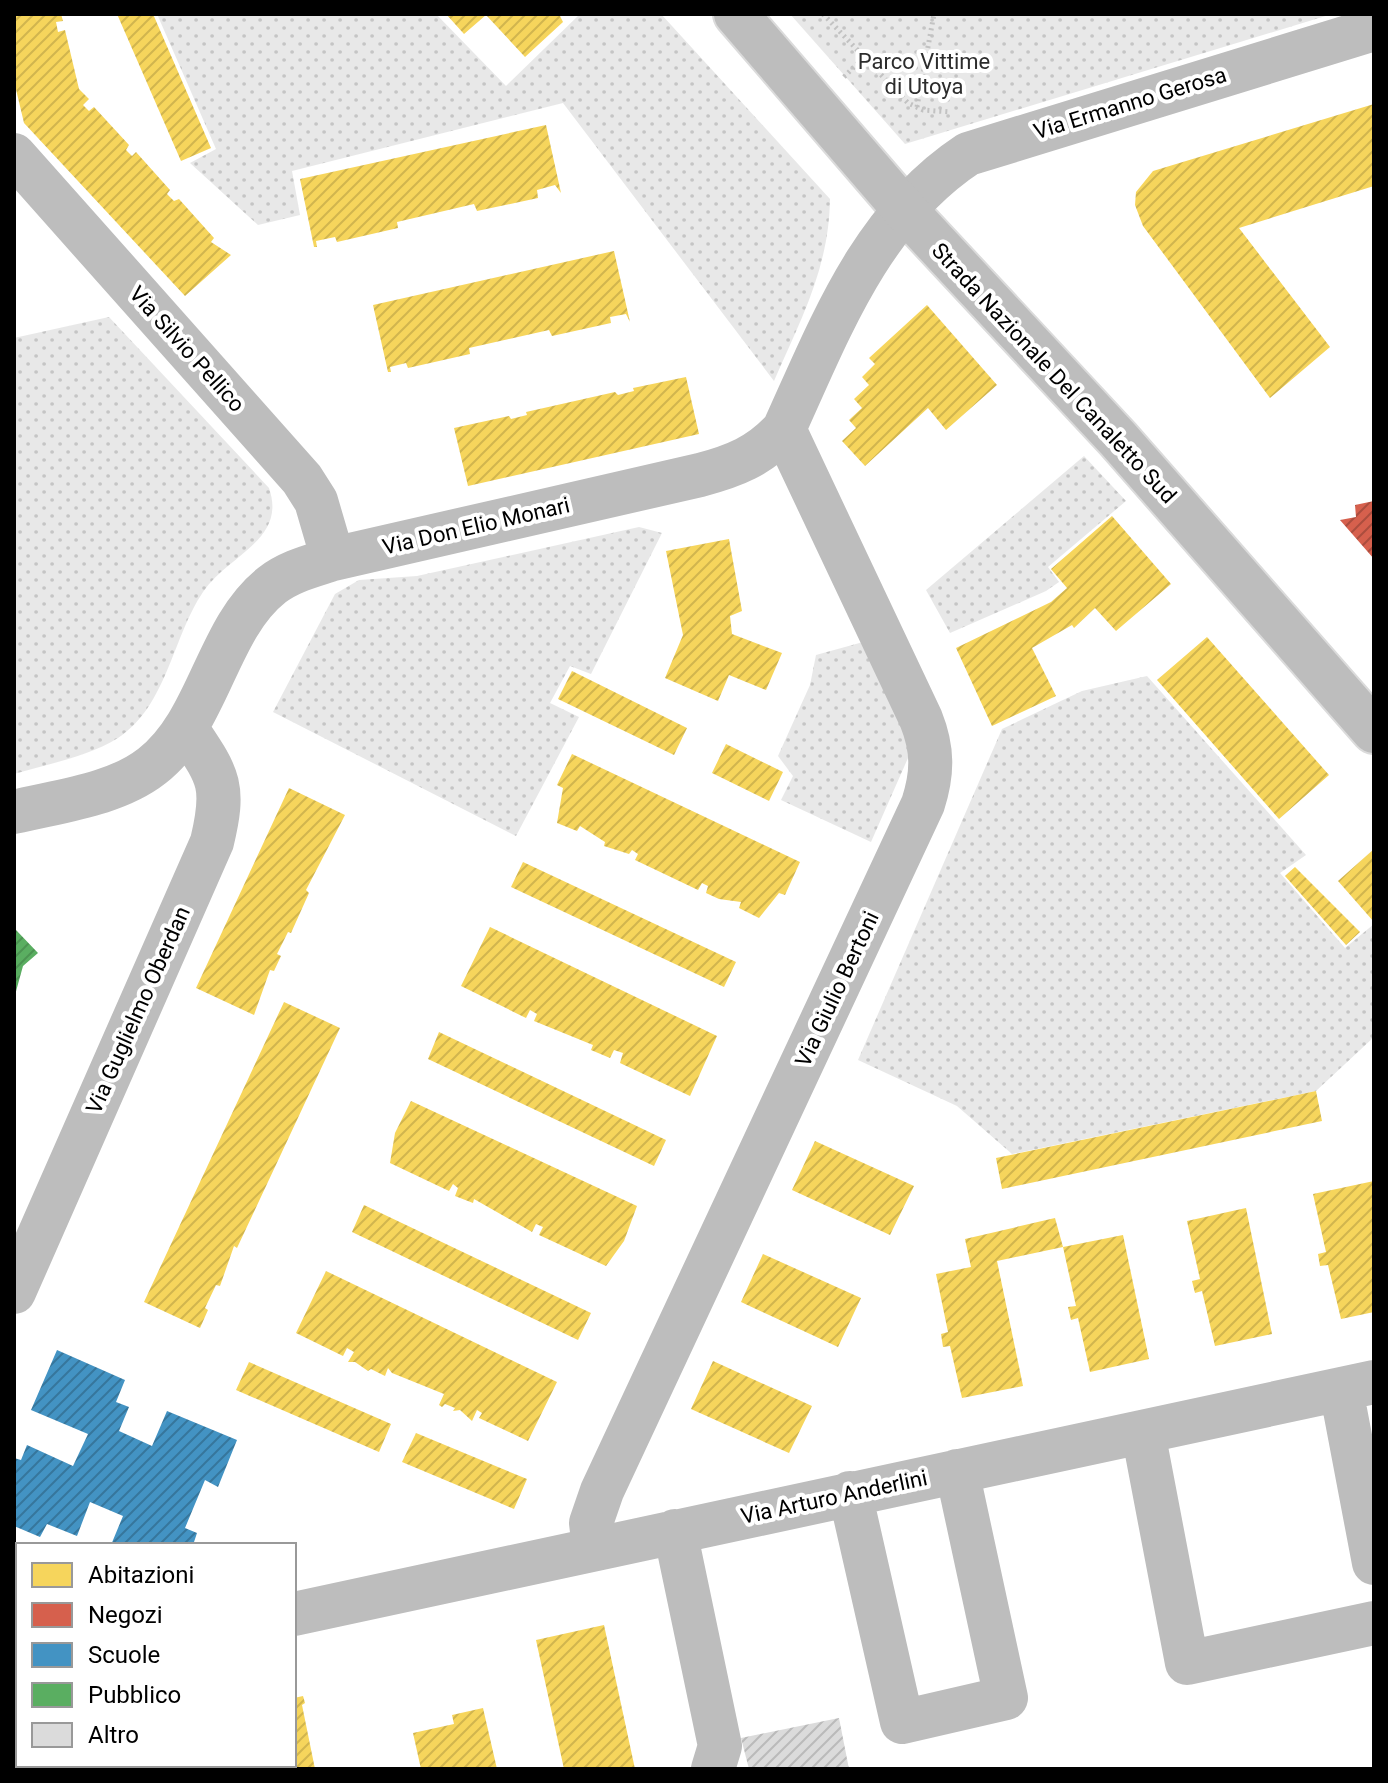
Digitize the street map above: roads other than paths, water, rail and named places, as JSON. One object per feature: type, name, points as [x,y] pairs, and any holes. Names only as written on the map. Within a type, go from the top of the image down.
[{"type":"street","name":"Strada Nazionale Del Canaletto Sud","points":[[736,14],[903,208],[1118,439],[1374,731]]},
{"type":"street","name":"Via Ermanno Gerosa","points":[[903,208],[935,175],[968,154],[1374,29]]},
{"type":"street","name":"Via Silvio Pellico","points":[[14,155],[302,479],[316,501],[333,559]]},
{"type":"street","name":"Via Don Elio Monari","points":[[14,812],[85,795],[140,775],[170,749],[186,728],[259,596],[293,572],[333,559],[727,468],[766,448],[784,429],[854,278],[903,208]]},
{"type":"street","name":"Via Giulio Bertoni","points":[[594,1548],[591,1523],[602,1491],[917,818],[931,781],[930,743],[921,719],[784,429]]},
{"type":"street","name":"Via Guglielmo Oberdan","points":[[14,1292],[212,842],[221,790],[212,766],[186,728]]},
{"type":"street","name":"Via Arturo Anderlini","points":[[296,1614],[1358,1385]]},
{"type":"street","points":[[1358,1385],[1374,1563]]},
{"type":"street","points":[[1143,1432],[1187,1663],[1374,1623]]},
{"type":"street","points":[[850,1493],[902,1722],[1006,1698],[957,1471]]},
{"type":"street","points":[[675,1531],[720,1746],[713,1769]]},
{"type":"park label","name":"Parco Vittime di Utoya","points":[[924,74]]}]
